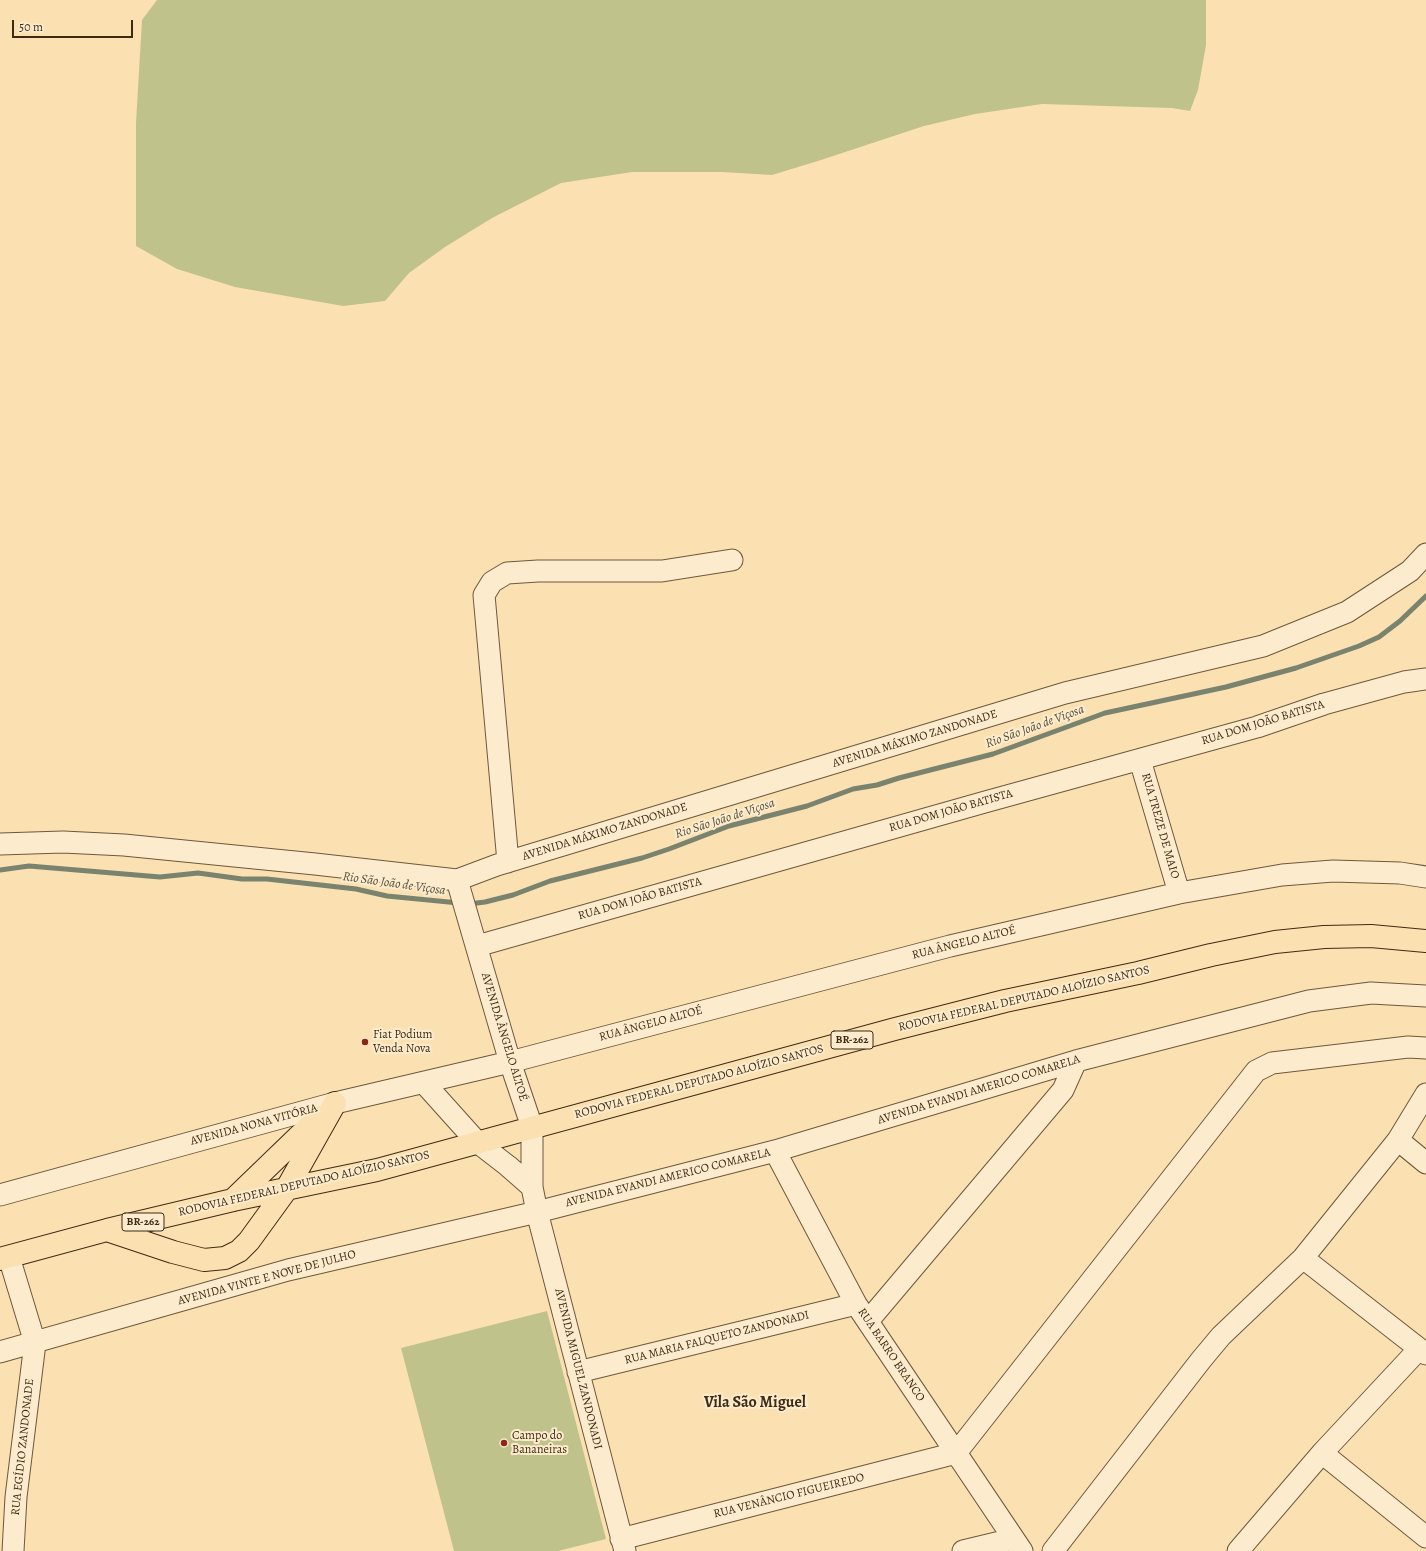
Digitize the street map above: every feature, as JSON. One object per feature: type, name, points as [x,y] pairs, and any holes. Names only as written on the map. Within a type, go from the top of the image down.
[{"type":"highway","name":"RODOVIA FEDERAL DEPUTADO ALOÍZIO SANTOS","points":[[5,1258],[108,1230],[233,1200],[377,1170],[895,1028],[1005,1001],[1138,973],[1211,955],[1275,942],[1324,937],[1371,936],[1426,941]]},
{"type":"highway","points":[[108,1230],[173,1252],[204,1260],[225,1258],[239,1251],[249,1241],[286,1190],[335,1103]]},
{"type":"highway","points":[[233,1200],[335,1103]]},
{"type":"street","name":"AVENIDA MÁXIMO ZANDONADE","points":[[458,883],[508,862],[1065,693],[1263,646],[1347,612],[1410,571],[1426,554]]},
{"type":"street","points":[[508,862],[484,595],[492,582],[507,573],[538,571],[662,571],[732,560]]},
{"type":"street","name":"RUA DOM JOÃO BATISTA","points":[[475,940],[1140,760],[1257,727],[1324,704],[1404,682],[1426,679]]},
{"type":"street","name":"RUA TREZE DE MAIO","points":[[1140,760],[1179,893]]},
{"type":"street","points":[[0,844],[64,842],[124,846],[315,864],[458,883],[475,940]]},
{"type":"street","name":"RUA ÂNGELO ALTOÉ","points":[[510,1062],[950,946],[1179,893],[1282,875],[1333,871],[1400,873],[1426,877]]},
{"type":"street","name":"AVENIDA ÂNGELO ALTOÉ","points":[[475,940],[510,1062],[532,1127]]},
{"type":"street","name":"AVENIDA EVANDI AMERICO COMARELA","points":[[537,1212],[775,1151],[1076,1061],[1309,1001],[1372,993],[1426,996]]},
{"type":"street","points":[[956,1453],[1256,1071],[1272,1063],[1408,1047],[1426,1048]]},
{"type":"street","points":[[868,1322],[1063,1090],[1076,1061]]},
{"type":"street","name":"AVENIDA NONA VITÓRIA","points":[[0,1195],[335,1103],[510,1062]]},
{"type":"street","points":[[424,1083],[477,1142],[532,1187]]},
{"type":"street","points":[[1053,1551],[1221,1336],[1303,1258],[1398,1140],[1426,1094]]},
{"type":"street","name":"AVENIDA MIGUEL ZANDONADI","points":[[532,1127],[532,1187],[537,1212],[623,1545]]},
{"type":"street","points":[[1398,1140],[1426,1163]]},
{"type":"street","name":"RUA BARRO BRANCO","points":[[775,1151],[856,1304],[1018,1545]]},
{"type":"street","name":"AVENIDA VINTE E NOVE DE JULHO","points":[[0,1352],[288,1270],[537,1212]]},
{"type":"street","points":[[5,1258],[35,1343]]},
{"type":"street","points":[[1238,1551],[1322,1453],[1423,1351],[1303,1258]]},
{"type":"street","name":"RUA MARIA FALQUETO ZANDONADI","points":[[578,1372],[856,1304]]},
{"type":"street","name":"RUA EGÍDIO ZANDONADE","points":[[13,1551],[8,1499],[35,1343]]},
{"type":"street","name":"RUA VENÂNCIO FIGUEIREDO","points":[[623,1545],[956,1453]]},
{"type":"street","points":[[1322,1453],[1426,1537]]},
{"type":"street","points":[[963,1551],[1018,1545]]},
{"type":"green space","points":[[157,0],[1206,0],[1206,45],[1198,90],[1190,111],[1172,108],[1042,104],[975,114],[924,126],[772,175],[722,172],[632,172],[561,183],[492,218],[445,247],[409,273],[385,301],[343,306],[235,287],[177,269],[136,246],[136,123],[142,20]]},
{"type":"green space","name":"Campo do Bananeiras","points":[[547,1311],[606,1539],[558,1551],[454,1551],[401,1348]]},
{"type":"waterway","name":"Rio São João de Viçosa","points":[[469,904],[485,902],[513,895],[550,881],[642,858],[729,826],[807,806],[853,789],[877,785],[993,754],[1105,713],[1226,687],[1296,668],[1359,646],[1379,637],[1400,621],[1426,596]]},
{"type":"waterway","name":"Rio São João de Viçosa","points":[[0,870],[29,866],[160,877],[198,873],[242,879],[267,879],[356,889],[387,896],[459,903]]},
{"type":"place","name":"Fiat Podium Venda Nova","points":[[365,1042]]},
{"type":"place","name":"Campo do Bananeiras","points":[[504,1443]]},
{"type":"district","name":"Vila São Miguel","points":[[755,1403]]}]
